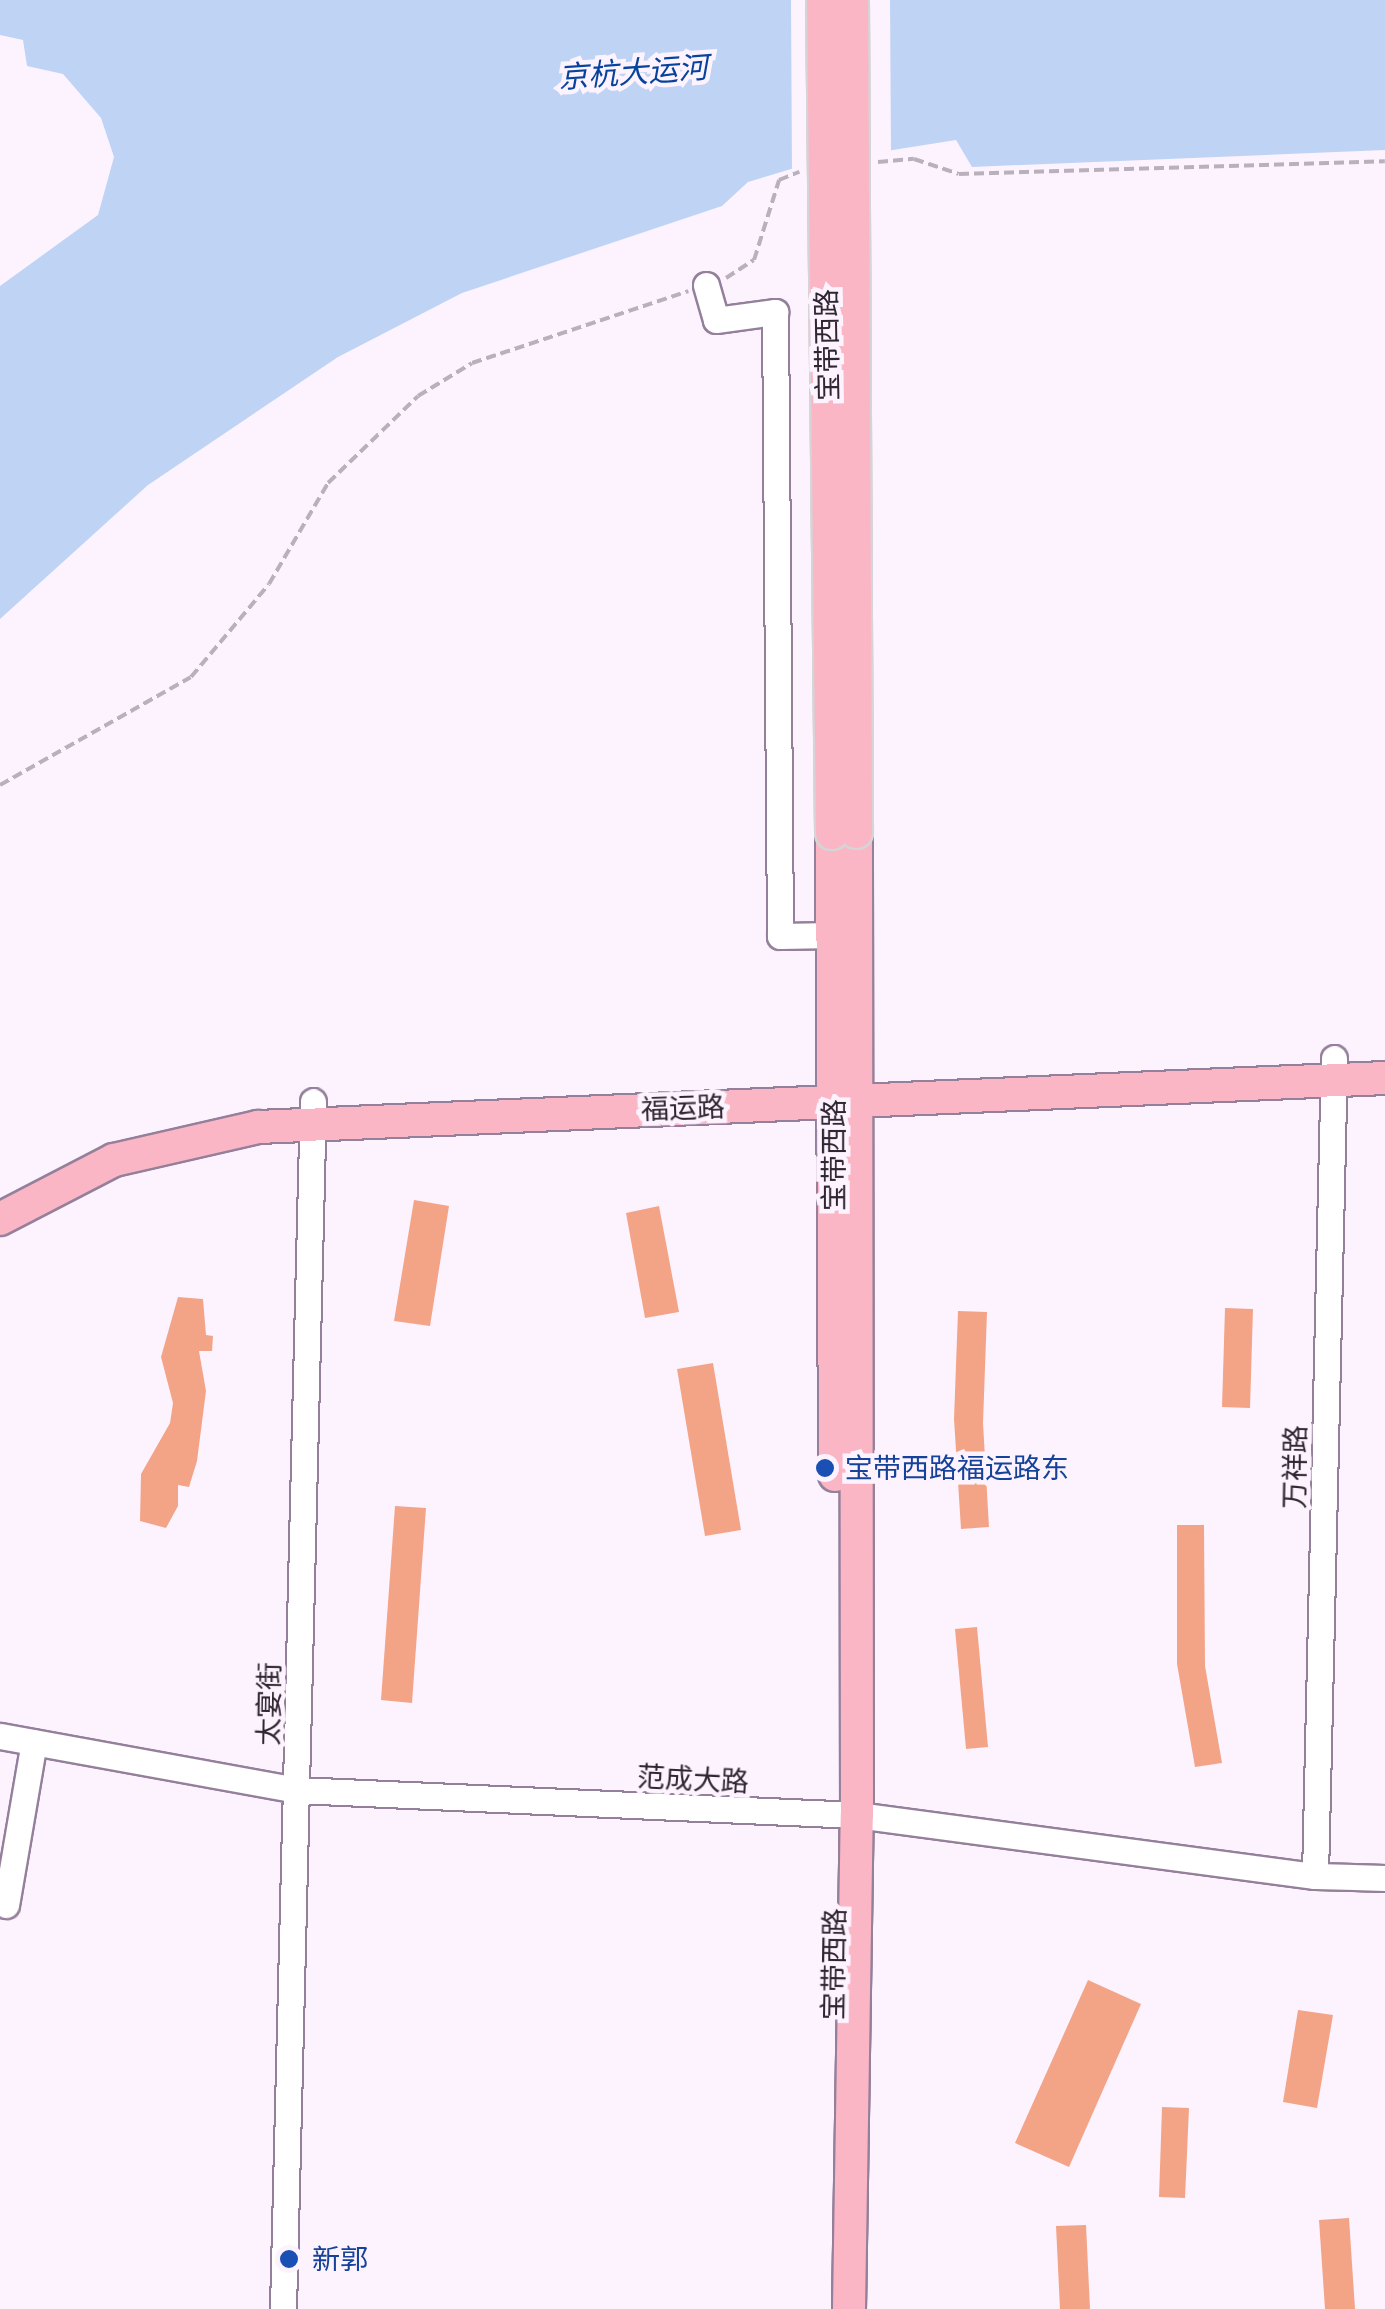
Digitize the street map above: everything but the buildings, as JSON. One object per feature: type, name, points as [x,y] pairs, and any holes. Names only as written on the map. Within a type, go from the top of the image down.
[{"type":"main road","name":"宝带西路","points":[[823,0],[844,832],[833,935],[846,1092]]},
{"type":"main road","name":"宝带西路","points":[[849,2309],[844,832],[852,0]]},
{"type":"main road","name":"福运路","points":[[0,1194],[68,1157],[136,1131],[313,1112],[1334,1069],[1385,1057]]},
{"type":"main road","name":"福运路","points":[[1334,1069],[1385,1078]]},
{"type":"main road","name":"福运路","points":[[0,1219],[77,1176],[141,1150],[313,1112]]},
{"type":"main road","name":"宝带西路","points":[[829,2309],[847,1815]]},
{"type":"street","points":[[706,284],[716,320],[775,312],[780,936],[833,935]]},
{"type":"street","name":"万祥路","points":[[1315,1876],[1334,1069]]},
{"type":"street","name":"太宴街","points":[[283,2309],[313,1112]]},
{"type":"street","name":"范成大路","points":[[0,1736],[297,1790],[847,1815],[1315,1876],[1385,1878]]},
{"type":"street","points":[[6,1905],[34,1742]]},
{"type":"path","points":[[860,164],[914,159],[959,174],[1385,160]]},
{"type":"path","points":[[0,785],[191,678],[269,584],[328,483],[418,396],[472,363],[744,272],[754,260],[779,180],[801,171]]},
{"type":"water","name":"京杭大运河","points":[[0,0],[1385,0],[1385,150],[972,167],[956,140],[811,163],[748,182],[722,206],[462,293],[338,357],[148,485],[0,619],[0,286],[98,215],[114,157],[101,118],[63,74],[27,66],[23,40],[0,35]]},
{"type":"pier","points":[[791,0],[890,0],[891,155],[792,173]]},
{"type":"place","name":"宝带西路福运路东","points":[[825,1468]]},
{"type":"place","name":"新郭","points":[[289,2259]]}]
